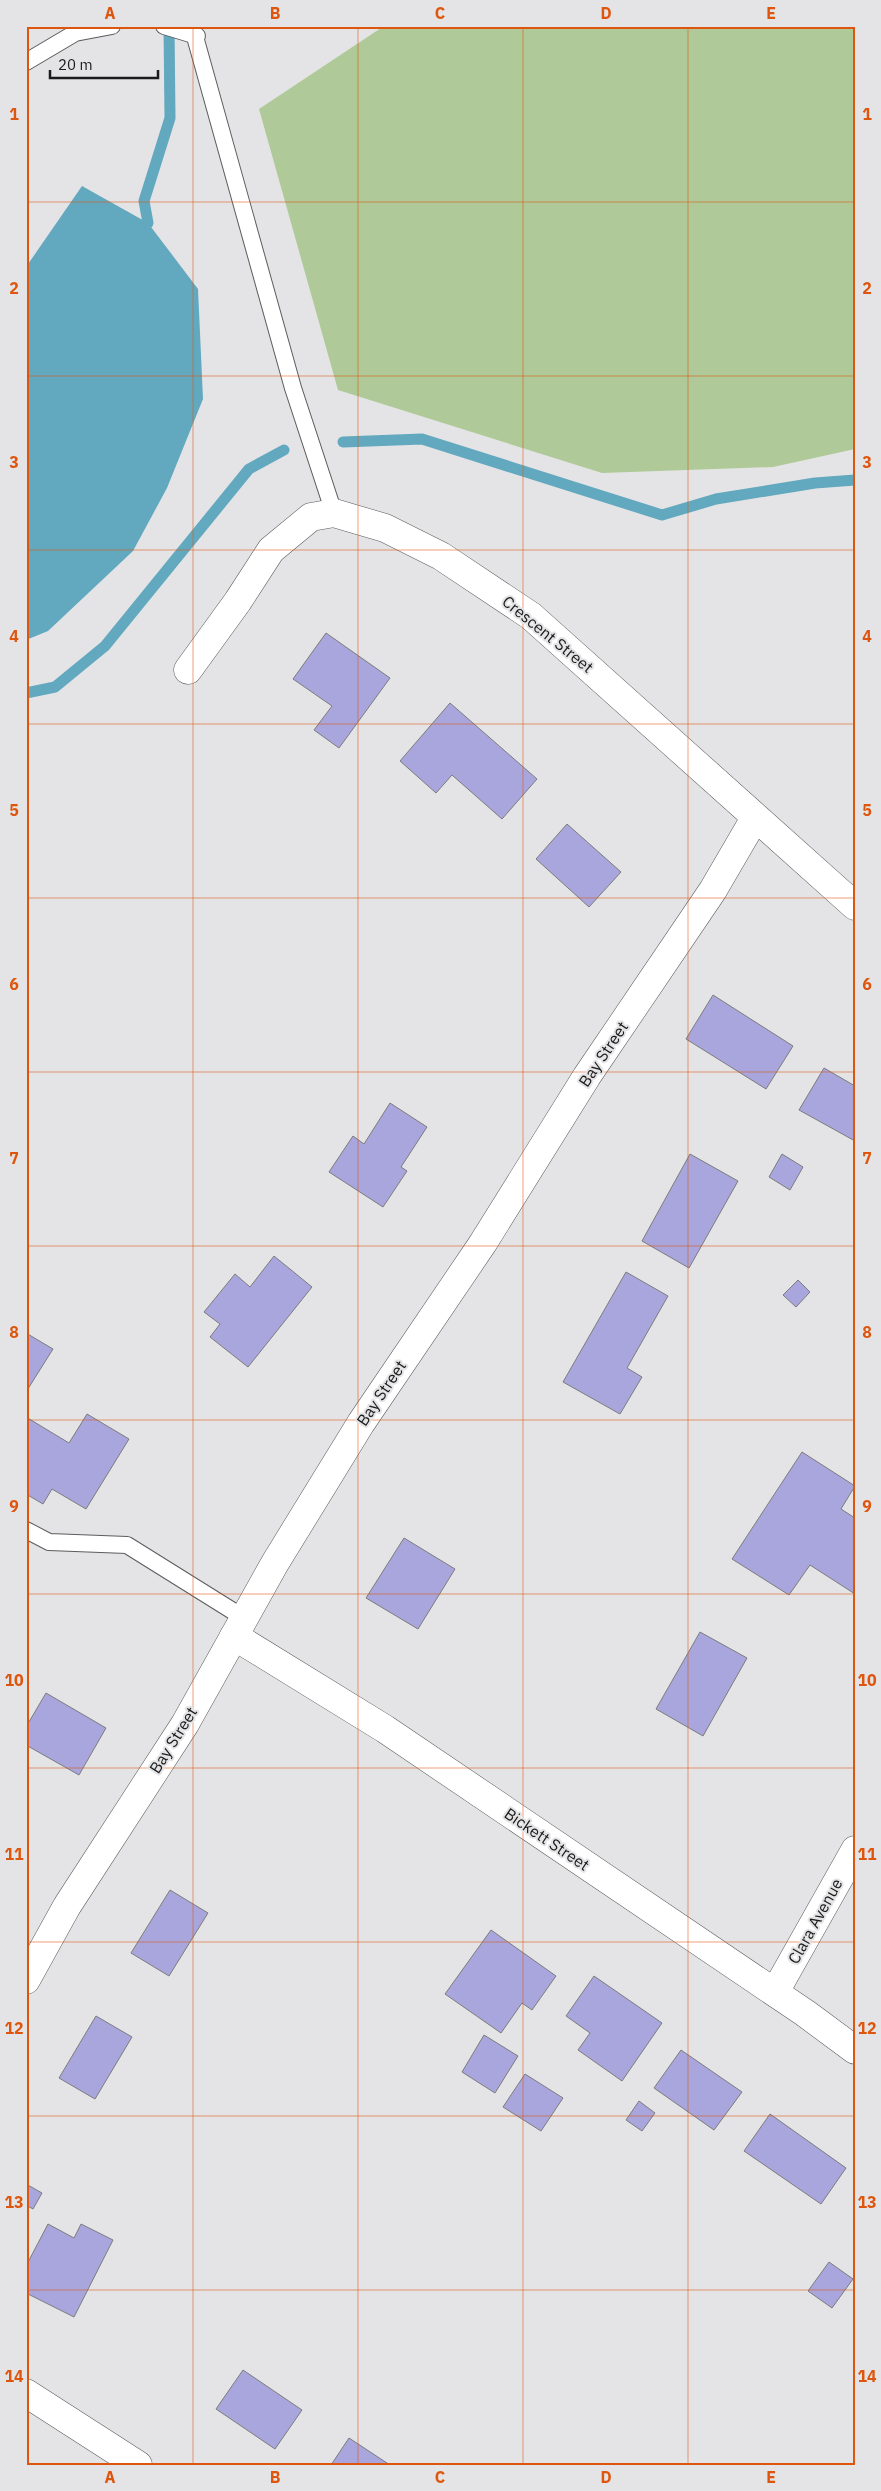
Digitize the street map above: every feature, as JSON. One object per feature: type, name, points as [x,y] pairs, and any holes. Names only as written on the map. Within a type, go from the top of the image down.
[{"type":"street","name":"Crescent Street","points":[[188,670],[238,601],[271,550],[310,517],[334,513],[385,528],[441,556],[532,616],[608,682],[755,818],[855,906]]},
{"type":"street","name":"Bay Street","points":[[26,1980],[67,1906],[185,1724],[239,1627],[361,1423],[483,1243],[587,1076],[713,890],[755,818]]},
{"type":"street","name":"Bickett Street","points":[[239,1627],[385,1729],[775,1992],[855,2050]]},
{"type":"street","name":"Clara Avenue","points":[[775,1992],[855,1850]]},
{"type":"street","points":[[26,2393],[138,2465]]},
{"type":"lane","points":[[26,62],[75,33],[112,26]]},
{"type":"lane","points":[[164,26],[195,31],[290,379],[334,513]]},
{"type":"lane","points":[[26,1530],[49,1542],[127,1545],[239,1627]]},
{"type":"green space","points":[[384,26],[855,26],[855,449],[773,467],[602,473],[338,390],[259,109]]},
{"type":"water","points":[[82,186],[148,223],[198,289],[203,399],[167,488],[133,551],[48,631],[26,640],[26,267]]},
{"type":"building","points":[[326,633],[390,678],[339,748],[314,730],[332,706],[293,679]]},
{"type":"building","points":[[450,703],[537,779],[502,819],[452,775],[436,793],[400,761]]},
{"type":"building","points":[[567,824],[621,872],[589,907],[536,859]]},
{"type":"building","points":[[713,995],[793,1046],[766,1089],[686,1039]]},
{"type":"building","points":[[824,1068],[855,1086],[855,1141],[799,1110]]},
{"type":"building","points":[[390,1103],[427,1127],[401,1167],[407,1171],[383,1207],[329,1172],[353,1136],[364,1144]]},
{"type":"building","points":[[690,1154],[738,1181],[689,1268],[642,1241]]},
{"type":"building","points":[[782,1154],[803,1167],[790,1190],[769,1177]]},
{"type":"building","points":[[274,1256],[312,1287],[248,1367],[210,1337],[220,1324],[204,1312],[235,1274],[250,1287]]},
{"type":"building","points":[[626,1272],[668,1296],[627,1368],[642,1377],[620,1414],[563,1382]]},
{"type":"building","points":[[798,1280],[810,1292],[796,1307],[783,1295]]},
{"type":"building","points":[[26,1333],[53,1349],[26,1392]]},
{"type":"building","points":[[87,1414],[129,1439],[86,1509],[52,1489],[43,1504],[26,1494],[26,1417],[69,1443]]},
{"type":"building","points":[[802,1452],[855,1486],[841,1509],[855,1518],[855,1594],[810,1565],[789,1595],[732,1559]]},
{"type":"building","points":[[404,1538],[455,1569],[418,1629],[366,1598]]},
{"type":"building","points":[[700,1632],[747,1658],[703,1736],[656,1709]]},
{"type":"building","points":[[46,1693],[106,1728],[79,1775],[26,1745],[26,1727]]},
{"type":"building","points":[[170,1890],[208,1913],[169,1976],[131,1953]]},
{"type":"building","points":[[491,1930],[556,1976],[532,2010],[522,2003],[501,2033],[445,1994]]},
{"type":"building","points":[[594,1976],[662,2023],[622,2081],[578,2050],[590,2033],[566,2016]]},
{"type":"building","points":[[96,2016],[132,2037],[95,2099],[59,2078]]},
{"type":"building","points":[[484,2035],[518,2056],[495,2093],[462,2072]]},
{"type":"building","points":[[681,2050],[742,2092],[714,2130],[654,2088]]},
{"type":"building","points":[[525,2074],[563,2098],[541,2131],[503,2107]]},
{"type":"building","points":[[639,2101],[655,2113],[642,2131],[626,2120]]},
{"type":"building","points":[[770,2114],[846,2168],[821,2204],[744,2151]]},
{"type":"building","points":[[26,2184],[42,2193],[33,2209],[26,2205]]},
{"type":"building","points":[[48,2224],[74,2238],[81,2224],[113,2240],[74,2317],[26,2293],[26,2266]]},
{"type":"building","points":[[829,2262],[853,2279],[832,2308],[808,2291]]},
{"type":"building","points":[[243,2370],[302,2410],[275,2449],[216,2409]]},
{"type":"building","points":[[349,2438],[390,2465],[331,2465]]},
{"type":"waterway","points":[[148,223],[144,201],[170,118],[169,26]]},
{"type":"waterway","points":[[343,442],[422,439],[662,515],[716,499],[815,483],[855,480]]},
{"type":"waterway","points":[[26,693],[55,687],[105,646],[249,469],[284,450]]}]
